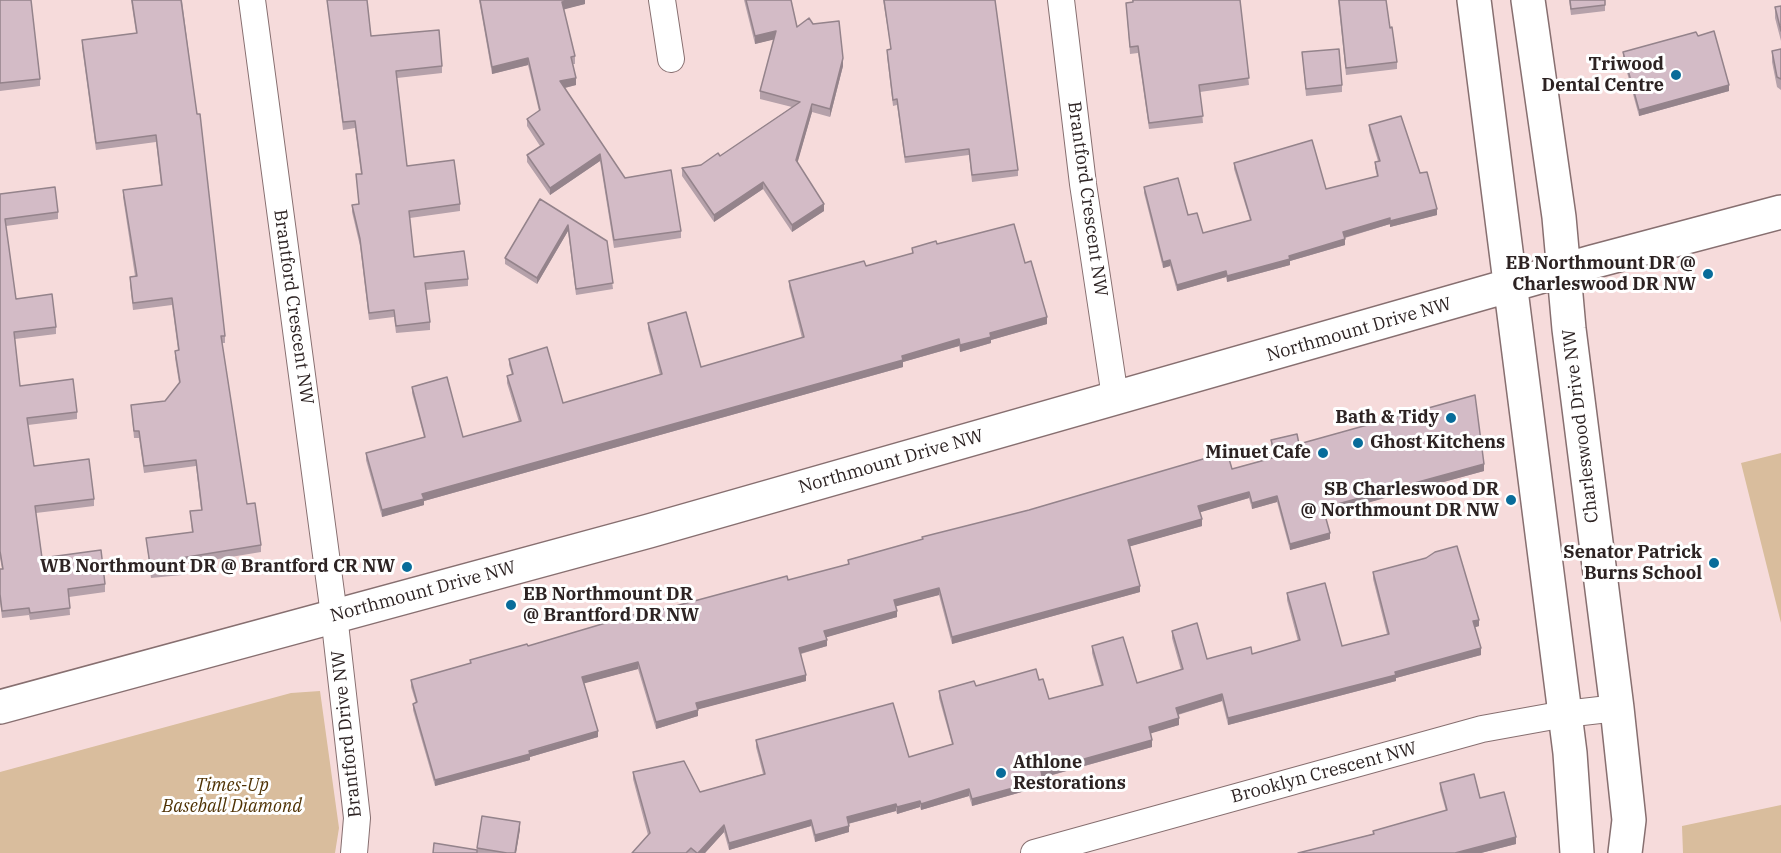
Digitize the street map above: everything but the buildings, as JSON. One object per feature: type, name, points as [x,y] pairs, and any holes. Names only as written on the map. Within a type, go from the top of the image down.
[{"type":"street","name":"Brantford Crescent NW","points":[[252,0],[334,615]]},
{"type":"street","points":[[662,0],[671,58]]},
{"type":"street","name":"Brantford Crescent NW","points":[[1061,0],[1083,184],[1115,398]]},
{"type":"street","points":[[1474,0],[1565,714],[1577,853]]},
{"type":"street","name":"Charleswood Drive NW","points":[[1528,0],[1559,217],[1563,271],[1617,708],[1629,820],[1625,853]]},
{"type":"street","name":"Northmount Drive NW","points":[[0,707],[649,531],[1563,271],[1781,212]]},
{"type":"street","name":"Brantford Drive NW","points":[[334,615],[357,818],[354,853]]},
{"type":"street","name":"Brooklyn Crescent NW","points":[[1034,853],[1482,729],[1565,714],[1617,708]]},
{"type":"green space","points":[[1781,453],[1781,623],[1741,463]]},
{"type":"green space","name":"Times-Up Baseball Diamond","points":[[320,691],[339,828],[335,853],[0,853],[0,772],[291,693]]},
{"type":"green space","points":[[1781,805],[1781,853],[1683,853],[1682,826]]},
{"type":"place","name":"Triwood Dental Centre","points":[[1676,75]]},
{"type":"place","name":"EB Northmount DR @ Charleswood DR NW","points":[[1708,274]]},
{"type":"place","name":"Bath & Tidy","points":[[1451,418]]},
{"type":"place","name":"Ghost Kitchens","points":[[1358,443]]},
{"type":"place","name":"Minuet Cafe","points":[[1323,453]]},
{"type":"place","name":"SB Charleswood DR @ Northmount DR NW","points":[[1511,500]]},
{"type":"place","name":"Senator Patrick Burns School","points":[[1714,563]]},
{"type":"place","name":"WB Northmount DR @ Brantford CR NW","points":[[407,567]]},
{"type":"place","name":"EB Northmount DR @ Brantford DR NW","points":[[511,605]]},
{"type":"place","name":"Athlone Restorations","points":[[1001,773]]}]
